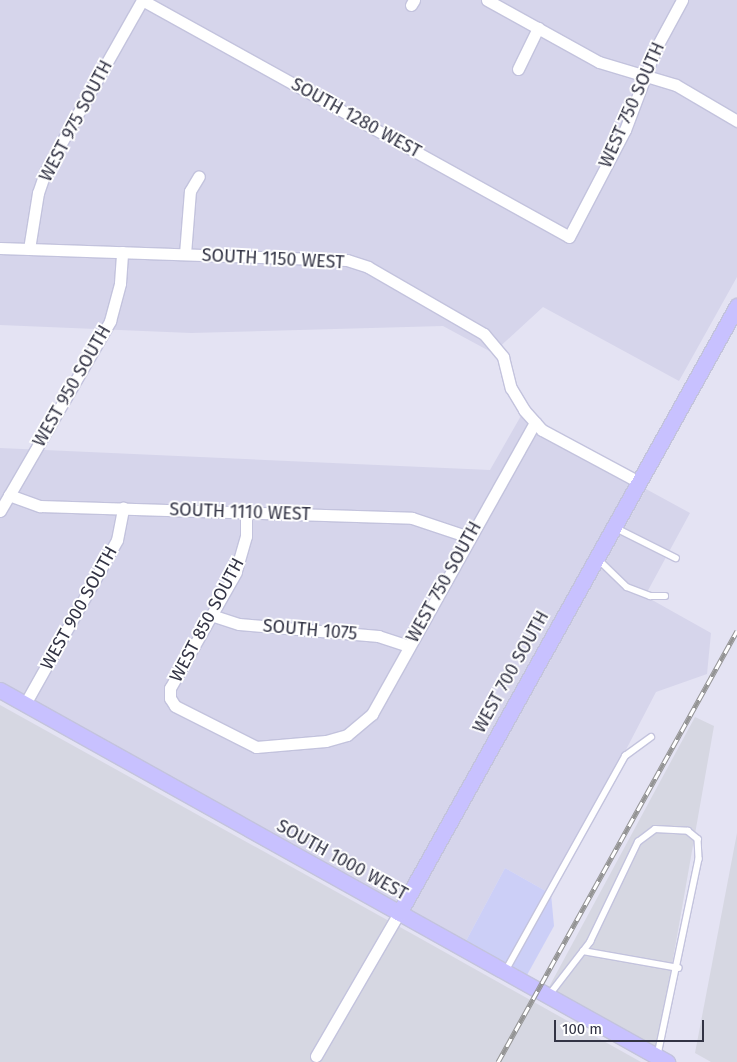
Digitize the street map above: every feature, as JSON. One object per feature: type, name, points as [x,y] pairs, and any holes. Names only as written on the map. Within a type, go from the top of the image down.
[{"type":"main road","name":"WEST 700 SOUTH","points":[[399,913],[737,306]]},
{"type":"main road","name":"SOUTH 1000 WEST","points":[[0,690],[662,1059]]},
{"type":"street","name":"SOUTH 1280 WEST","points":[[142,0],[569,237]]},
{"type":"street","name":"WEST 975 SOUTH","points":[[29,249],[38,193],[46,170],[142,0]]},
{"type":"street","points":[[487,0],[599,62],[676,86],[737,121]]},
{"type":"street","name":"WEST 750 SOUTH","points":[[569,237],[626,130],[645,76],[682,0]]},
{"type":"street","points":[[518,69],[538,28]]},
{"type":"street","points":[[185,254],[190,191],[199,176]]},
{"type":"street","name":"SOUTH 1150 WEST","points":[[0,248],[347,260],[368,267],[484,334],[503,357],[511,388],[535,422],[639,482]]},
{"type":"street","name":"WEST 950 SOUTH","points":[[0,511],[110,321],[120,283],[122,252]]},
{"type":"street","name":"WEST 750 SOUTH","points":[[347,735],[372,714],[469,537],[535,422]]},
{"type":"street","name":"SOUTH 1110 WEST","points":[[9,495],[40,506],[246,511],[428,520],[469,537]]},
{"type":"street","name":"WEST 900 SOUTH","points":[[25,704],[117,540],[123,508]]},
{"type":"street","name":"WEST 850 SOUTH","points":[[246,511],[243,552],[211,616],[170,688],[170,698],[175,706],[256,747],[326,741],[347,735]]},
{"type":"street","name":"SOUTH 1075","points":[[211,616],[238,624],[378,636],[409,646]]},
{"type":"street","name":"WEST 700 SOUTH","points":[[316,1056],[399,913]]},
{"type":"lane","points":[[614,526],[676,558]]},
{"type":"lane","points":[[596,558],[628,587],[650,596],[666,596]]},
{"type":"lane","points":[[505,972],[625,756],[651,737]]},
{"type":"lane","points":[[549,996],[584,951],[638,842],[655,829],[676,829],[693,834],[700,847],[662,1059]]},
{"type":"lane","points":[[584,951],[679,968]]},
{"type":"shaded area","points":[[0,0],[737,0],[737,277],[679,381],[543,307],[493,353],[443,326],[191,333],[0,325]]},
{"type":"shaded area","points":[[522,414],[641,481],[398,911],[0,686],[0,448],[490,470]]},
{"type":"shaded area","points":[[646,489],[690,513],[645,596],[711,633],[707,674],[656,692],[551,894],[505,868],[466,941],[411,910]]},
{"type":"shaded area","points":[[0,705],[416,936],[641,1062],[0,1062]]},
{"type":"shaded area","points":[[695,717],[714,726],[657,1050],[549,987]]},
{"type":"shaded area","points":[[737,833],[737,1062],[711,1062],[695,1053]]},
{"type":"shaded area","points":[[505,868],[551,894],[554,926],[527,975],[466,941]]},
{"type":"railway","points":[[498,1062],[737,631]]}]
